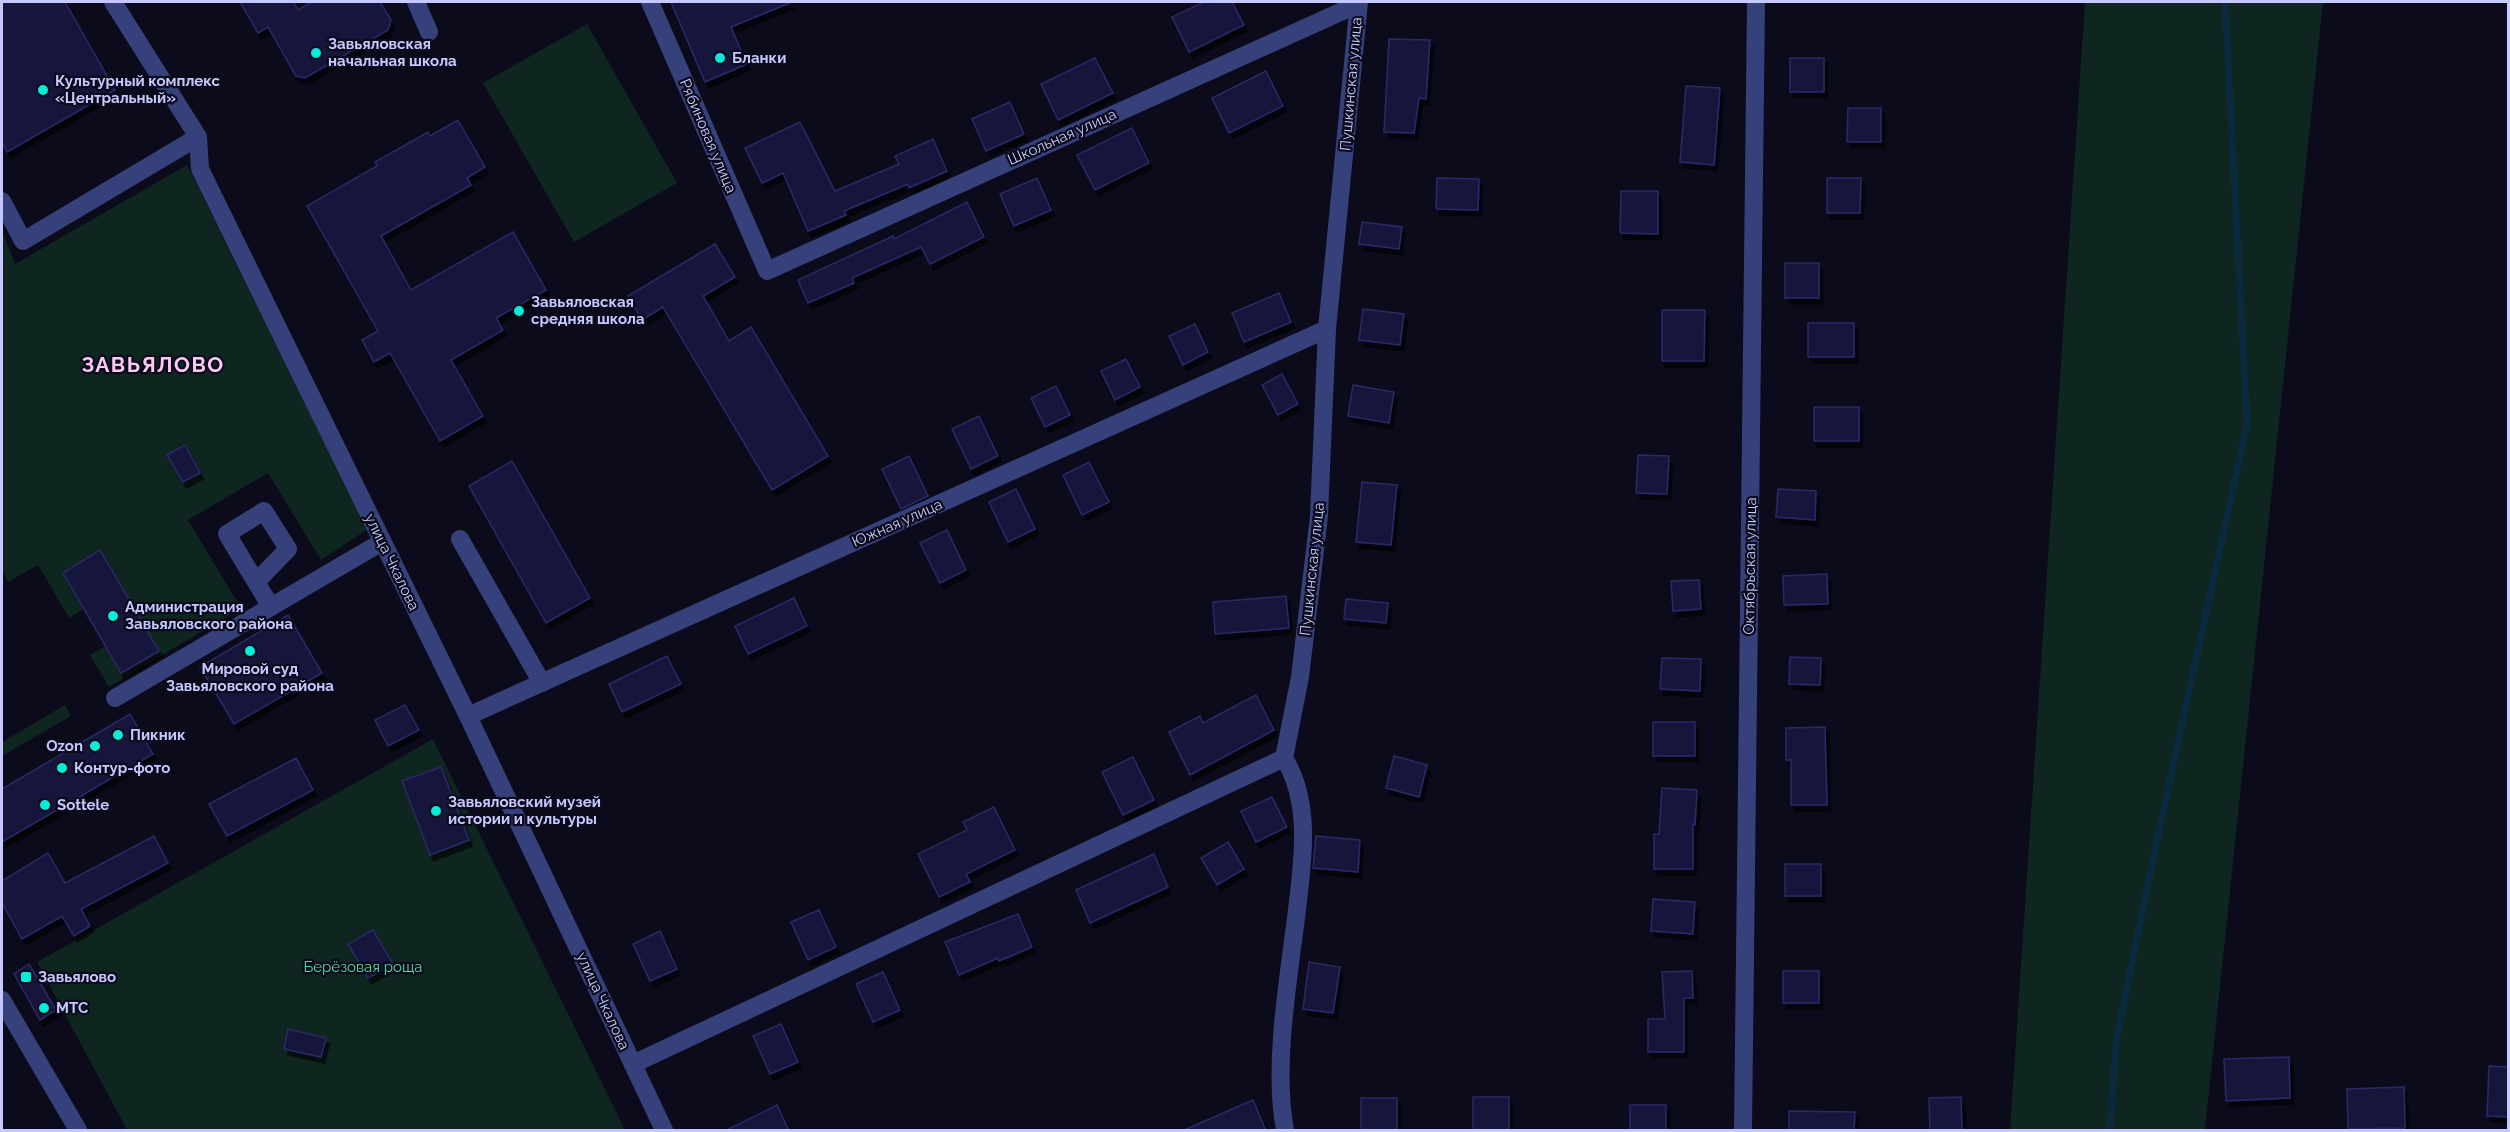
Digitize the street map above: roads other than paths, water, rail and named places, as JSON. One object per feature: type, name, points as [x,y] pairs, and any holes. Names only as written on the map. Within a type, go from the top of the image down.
[{"type":"street","name":"улица Чкалова","points":[[113,2],[198,137],[200,169],[468,716],[664,1131]]},
{"type":"street","points":[[416,2],[429,32]]},
{"type":"street","name":"Рябиновая улица","points":[[650,2],[766,271]]},
{"type":"street","name":"Октябрьская улица","points":[[1743,1131],[1756,2]]},
{"type":"street","name":"Школьная улица","points":[[766,271],[1358,3]]},
{"type":"street","name":"Пушкинская улица","points":[[1284,758],[1300,677],[1319,516],[1327,329],[1358,3]]},
{"type":"street","points":[[2,201],[23,241],[198,137]]},
{"type":"street","name":"Южная улица","points":[[468,716],[1327,329]]},
{"type":"street","points":[[459,539],[542,683]]},
{"type":"street","points":[[115,698],[382,542]]},
{"type":"street","points":[[256,582],[271,607]]},
{"type":"street","points":[[633,1064],[1284,758],[1293,774],[1300,797],[1303,859],[1283,1025],[1281,1111],[1286,1131]]},
{"type":"street","points":[[2,1000],[78,1131]]},
{"type":"waterway","points":[[2110,1130],[2116,1042],[2158,835],[2247,424],[2225,2]]},
{"type":"place","name":"Завьяловская начальная школа","points":[[316,53]]},
{"type":"place","name":"Бланки","points":[[720,58]]},
{"type":"place","name":"Культурный комплекс «Центральный»","points":[[43,90]]},
{"type":"place","name":"Завьяловская средняя школа","points":[[519,311]]},
{"type":"place","name":"Администрация Завьяловского района","points":[[113,616]]},
{"type":"place","name":"Мировой суд Завьяловского района","points":[[250,651]]},
{"type":"place","name":"Пикник","points":[[118,735]]},
{"type":"place","name":"Ozon","points":[[95,746]]},
{"type":"place","name":"Контур-фото","points":[[62,768]]},
{"type":"place","name":"Sottele","points":[[45,805]]},
{"type":"place","name":"Завьяловский музей истории и культуры","points":[[436,811]]},
{"type":"place","name":"Завьялово","points":[[26,977]]},
{"type":"place","name":"МТС","points":[[44,1008]]},
{"type":"district","name":"ЗАВЬЯЛОВО","points":[[153,364]]},
{"type":"park label","name":"Берёзовая роща","points":[[363,967]]}]
